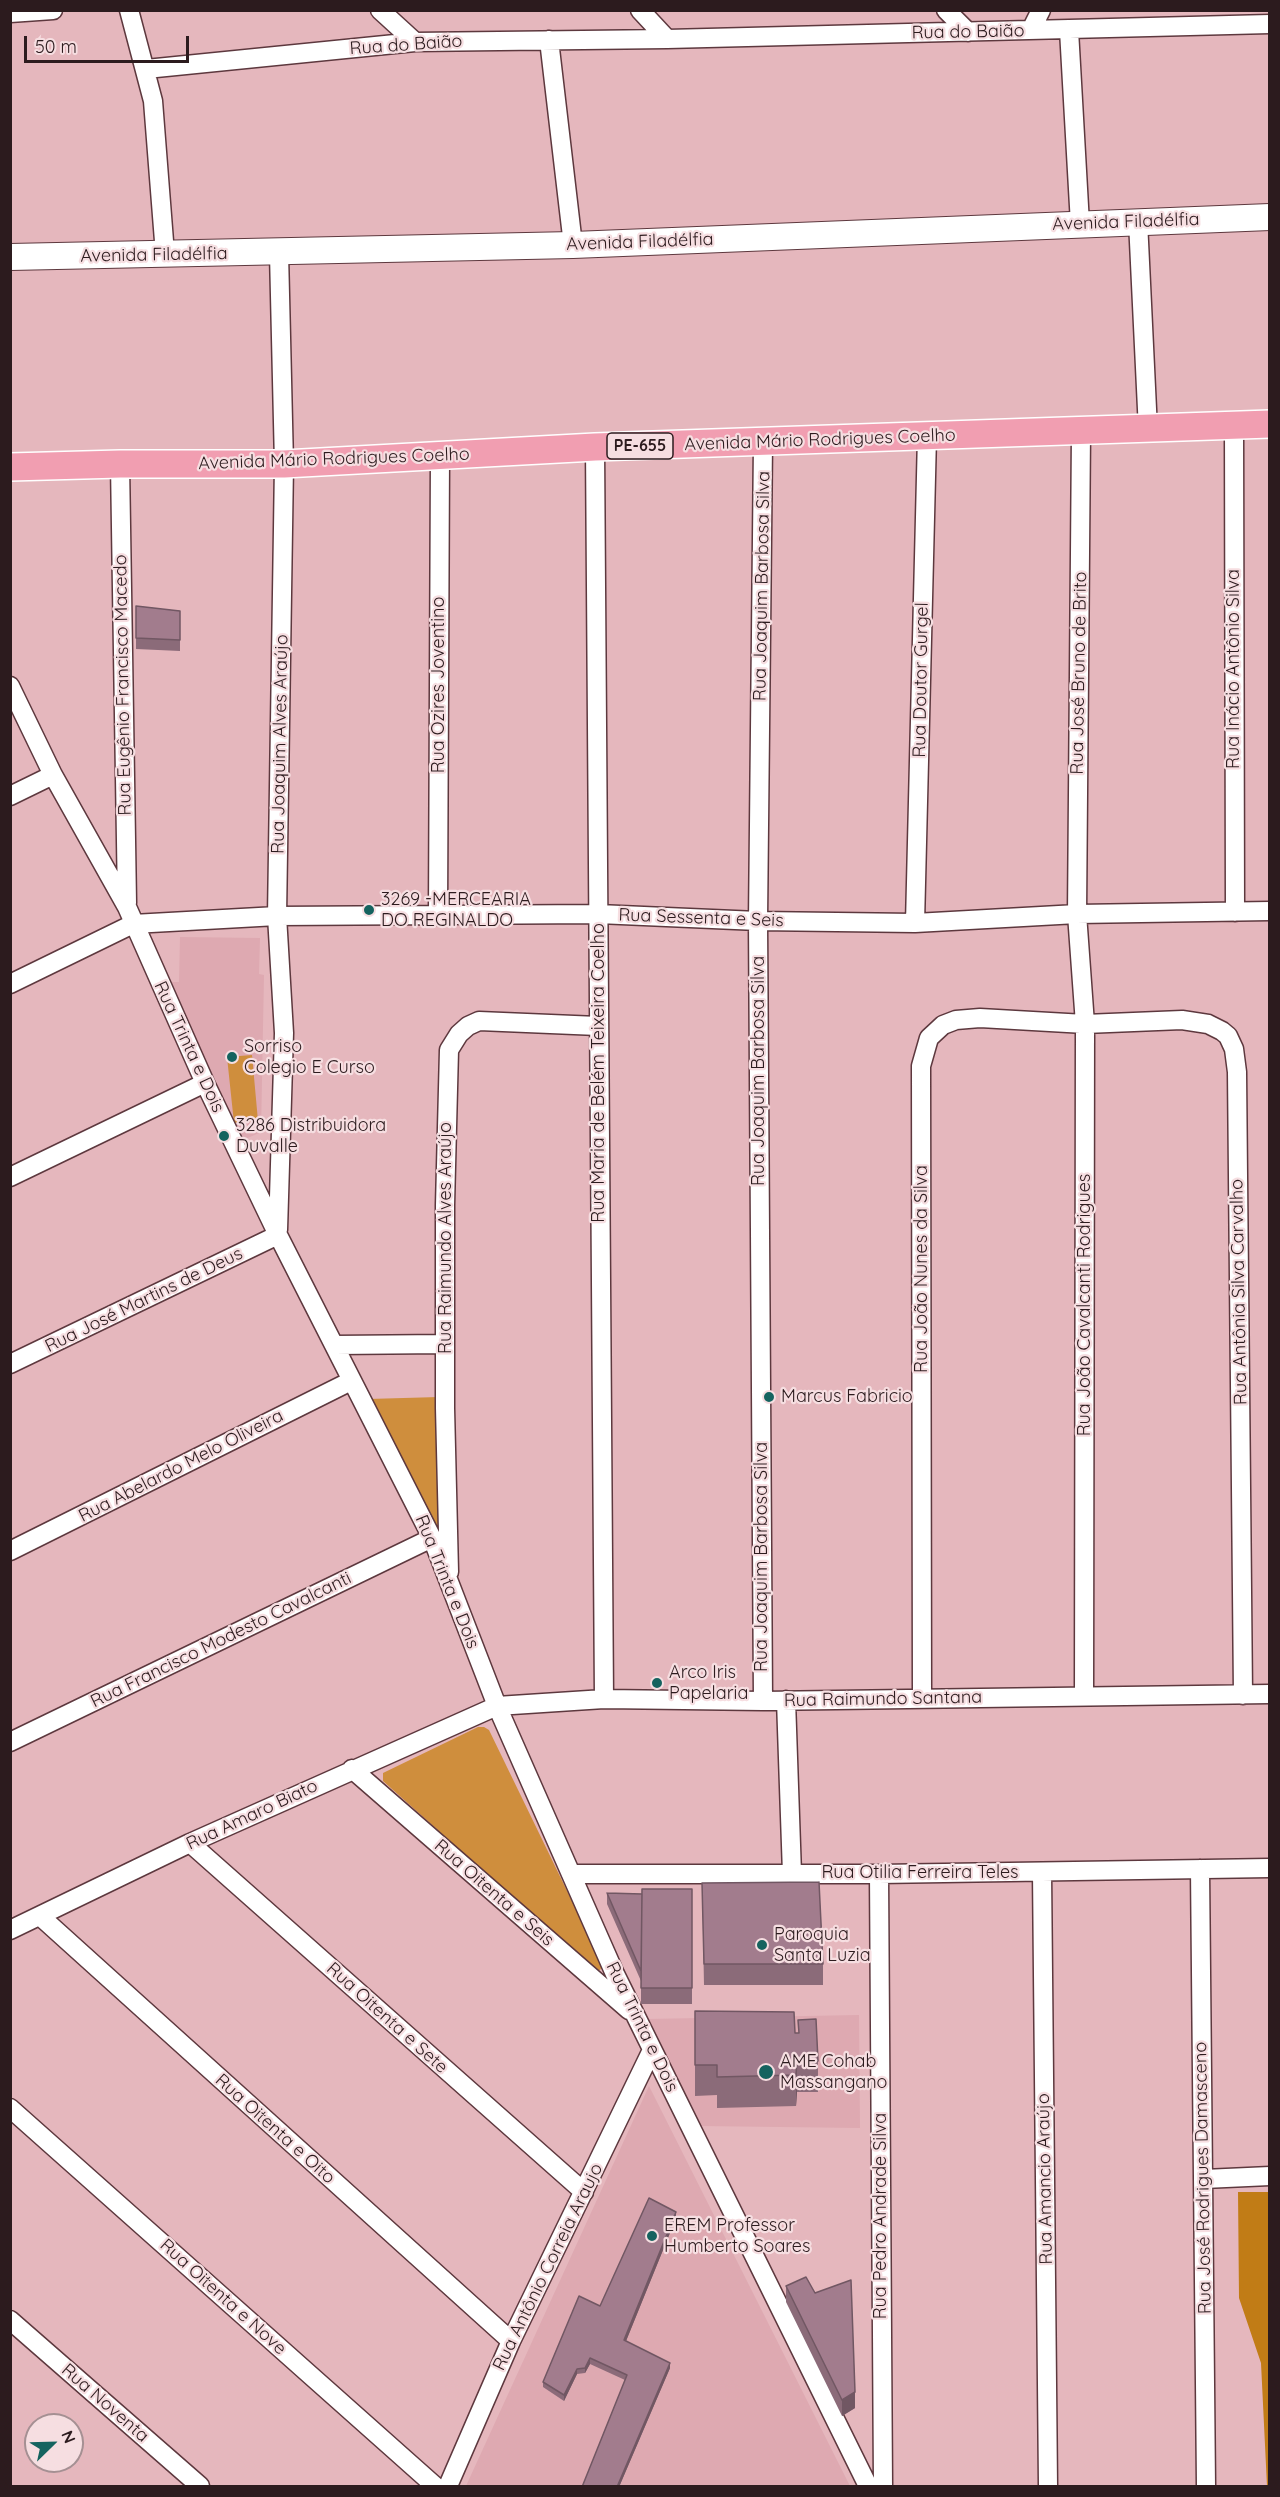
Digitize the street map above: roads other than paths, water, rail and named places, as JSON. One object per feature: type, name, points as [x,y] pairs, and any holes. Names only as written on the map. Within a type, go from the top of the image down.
[{"type":"main road","name":"Avenida Mário Rodrigues Coelho","points":[[10,467],[284,464],[595,447],[1148,430],[1269,424]]},
{"type":"street","points":[[10,13],[53,10]]},
{"type":"street","points":[[129,10],[153,101],[165,254]]},
{"type":"street","points":[[380,10],[415,42]]},
{"type":"street","points":[[640,10],[668,39]]},
{"type":"street","points":[[946,10],[968,32]]},
{"type":"street","points":[[1031,30],[1041,10]]},
{"type":"street","points":[[1260,10],[1269,22]]},
{"type":"street","name":"Rua do Baião","points":[[146,69],[415,42],[1069,30],[1269,22]]},
{"type":"street","points":[[1069,30],[1080,224]]},
{"type":"street","points":[[549,40],[573,245]]},
{"type":"street","name":"Avenida Filadélfia","points":[[10,257],[573,245],[1269,217]]},
{"type":"street","points":[[1138,221],[1148,430]]},
{"type":"street","name":"Rua Joaquim Alves Araújo","points":[[278,1235],[284,1033],[277,916],[284,464],[279,253]]},
{"type":"street","name":"Rua Inácio Antônio Silva","points":[[1234,426],[1235,912]]},
{"type":"street","name":"Rua José Bruno de Brito","points":[[1077,914],[1081,432]]},
{"type":"street","name":"Rua Doutor Gurgel","points":[[915,923],[927,436]]},
{"type":"street","name":"Rua Joaquim Barbosa Silva","points":[[763,442],[758,921],[763,1701]]},
{"type":"street","name":"Rua Maria de Belém Teixeira Coelho","points":[[595,447],[604,1699]]},
{"type":"street","name":"Rua Ozires Joventino","points":[[438,916],[440,455]]},
{"type":"street","name":"Rua Eugênio Francisco Macedo","points":[[120,464],[127,907]]},
{"type":"street","name":"Rua Trinta e Dois","points":[[10,686],[53,775],[127,907],[205,1083],[278,1235],[432,1538],[497,1706],[636,2016],[868,2487]]},
{"type":"street","points":[[10,796],[53,775]]},
{"type":"street","name":"Rua Sessenta e Seis","points":[[133,924],[277,916],[598,914],[758,921],[915,923],[1077,914],[1269,911]]},
{"type":"street","name":"Rua João Cavalcanti Rodrigues","points":[[1077,914],[1085,1024],[1084,1696]]},
{"type":"street","points":[[10,984],[133,924]]},
{"type":"street","name":"Rua João Nunes da Silva","points":[[922,1700],[921,1066],[929,1038],[943,1025],[956,1020],[980,1018],[1085,1024]]},
{"type":"street","name":"Rua Antônia Silva Carvalho","points":[[1085,1024],[1182,1020],[1208,1024],[1228,1036],[1234,1049],[1237,1072],[1243,1695]]},
{"type":"street","name":"Rua Raimundo Alves Araújo","points":[[450,1588],[445,1344],[445,1205],[449,1050],[453,1041],[468,1026],[479,1021],[598,1026]]},
{"type":"street","points":[[10,1177],[205,1083]]},
{"type":"street","name":"Rua José Martins de Deus","points":[[10,1364],[278,1235]]},
{"type":"street","points":[[335,1345],[445,1344]]},
{"type":"street","name":"Rua Abelardo Melo Oliveira","points":[[10,1551],[351,1381]]},
{"type":"street","name":"Rua Francisco Modesto Cavalcanti","points":[[10,1742],[432,1538]]},
{"type":"street","name":"Rua Raimundo Santana","points":[[497,1706],[604,1699],[922,1700],[1269,1694]]},
{"type":"street","points":[[786,1700],[792,1874]]},
{"type":"street","name":"Rua Amaro Biato","points":[[10,1930],[190,1843],[497,1706]]},
{"type":"street","name":"Rua Oitenta e Seis","points":[[352,1769],[636,2016]]},
{"type":"street","name":"Rua Oitenta e Sete","points":[[190,1843],[584,2192]]},
{"type":"street","name":"Rua Otilia Ferreira Teles","points":[[571,1874],[879,1874],[1269,1868]]},
{"type":"street","name":"Rua José Rodrigues Damasceno","points":[[1200,1869],[1206,2487]]},
{"type":"street","name":"Rua Amancio Araújo","points":[[1042,1872],[1048,2487]]},
{"type":"street","name":"Rua Pedro Andrade Silva","points":[[879,1874],[883,2487]]},
{"type":"street","name":"Rua Oitenta e Oito","points":[[40,1917],[511,2341]]},
{"type":"street","name":"Rua Antônio Correia Araujo","points":[[448,2487],[511,2341],[652,2050]]},
{"type":"street","name":"Rua Oitenta e Nove","points":[[10,2108],[435,2487]]},
{"type":"street","points":[[1204,2179],[1269,2176]]},
{"type":"street","name":"Rua Noventa","points":[[10,2320],[200,2487]]},
{"type":"place","name":"3269 -MERCEARIA DO REGINALDO","points":[[369,910]]},
{"type":"place","name":"Sorriso Colegio E Curso","points":[[232,1057]]},
{"type":"place","name":"3286 Distribuidora Duvalle","points":[[224,1136]]},
{"type":"place","name":"Marcus Fabricio","points":[[769,1397]]},
{"type":"place","name":"Arco Iris Papelaria","points":[[657,1683]]},
{"type":"place","name":"Paroquia Santa Luzia","points":[[762,1945]]},
{"type":"place","name":"AME Cohab Massangano","points":[[766,2072]]},
{"type":"place","name":"EREM Professor Humberto Soares","points":[[652,2236]]}]
